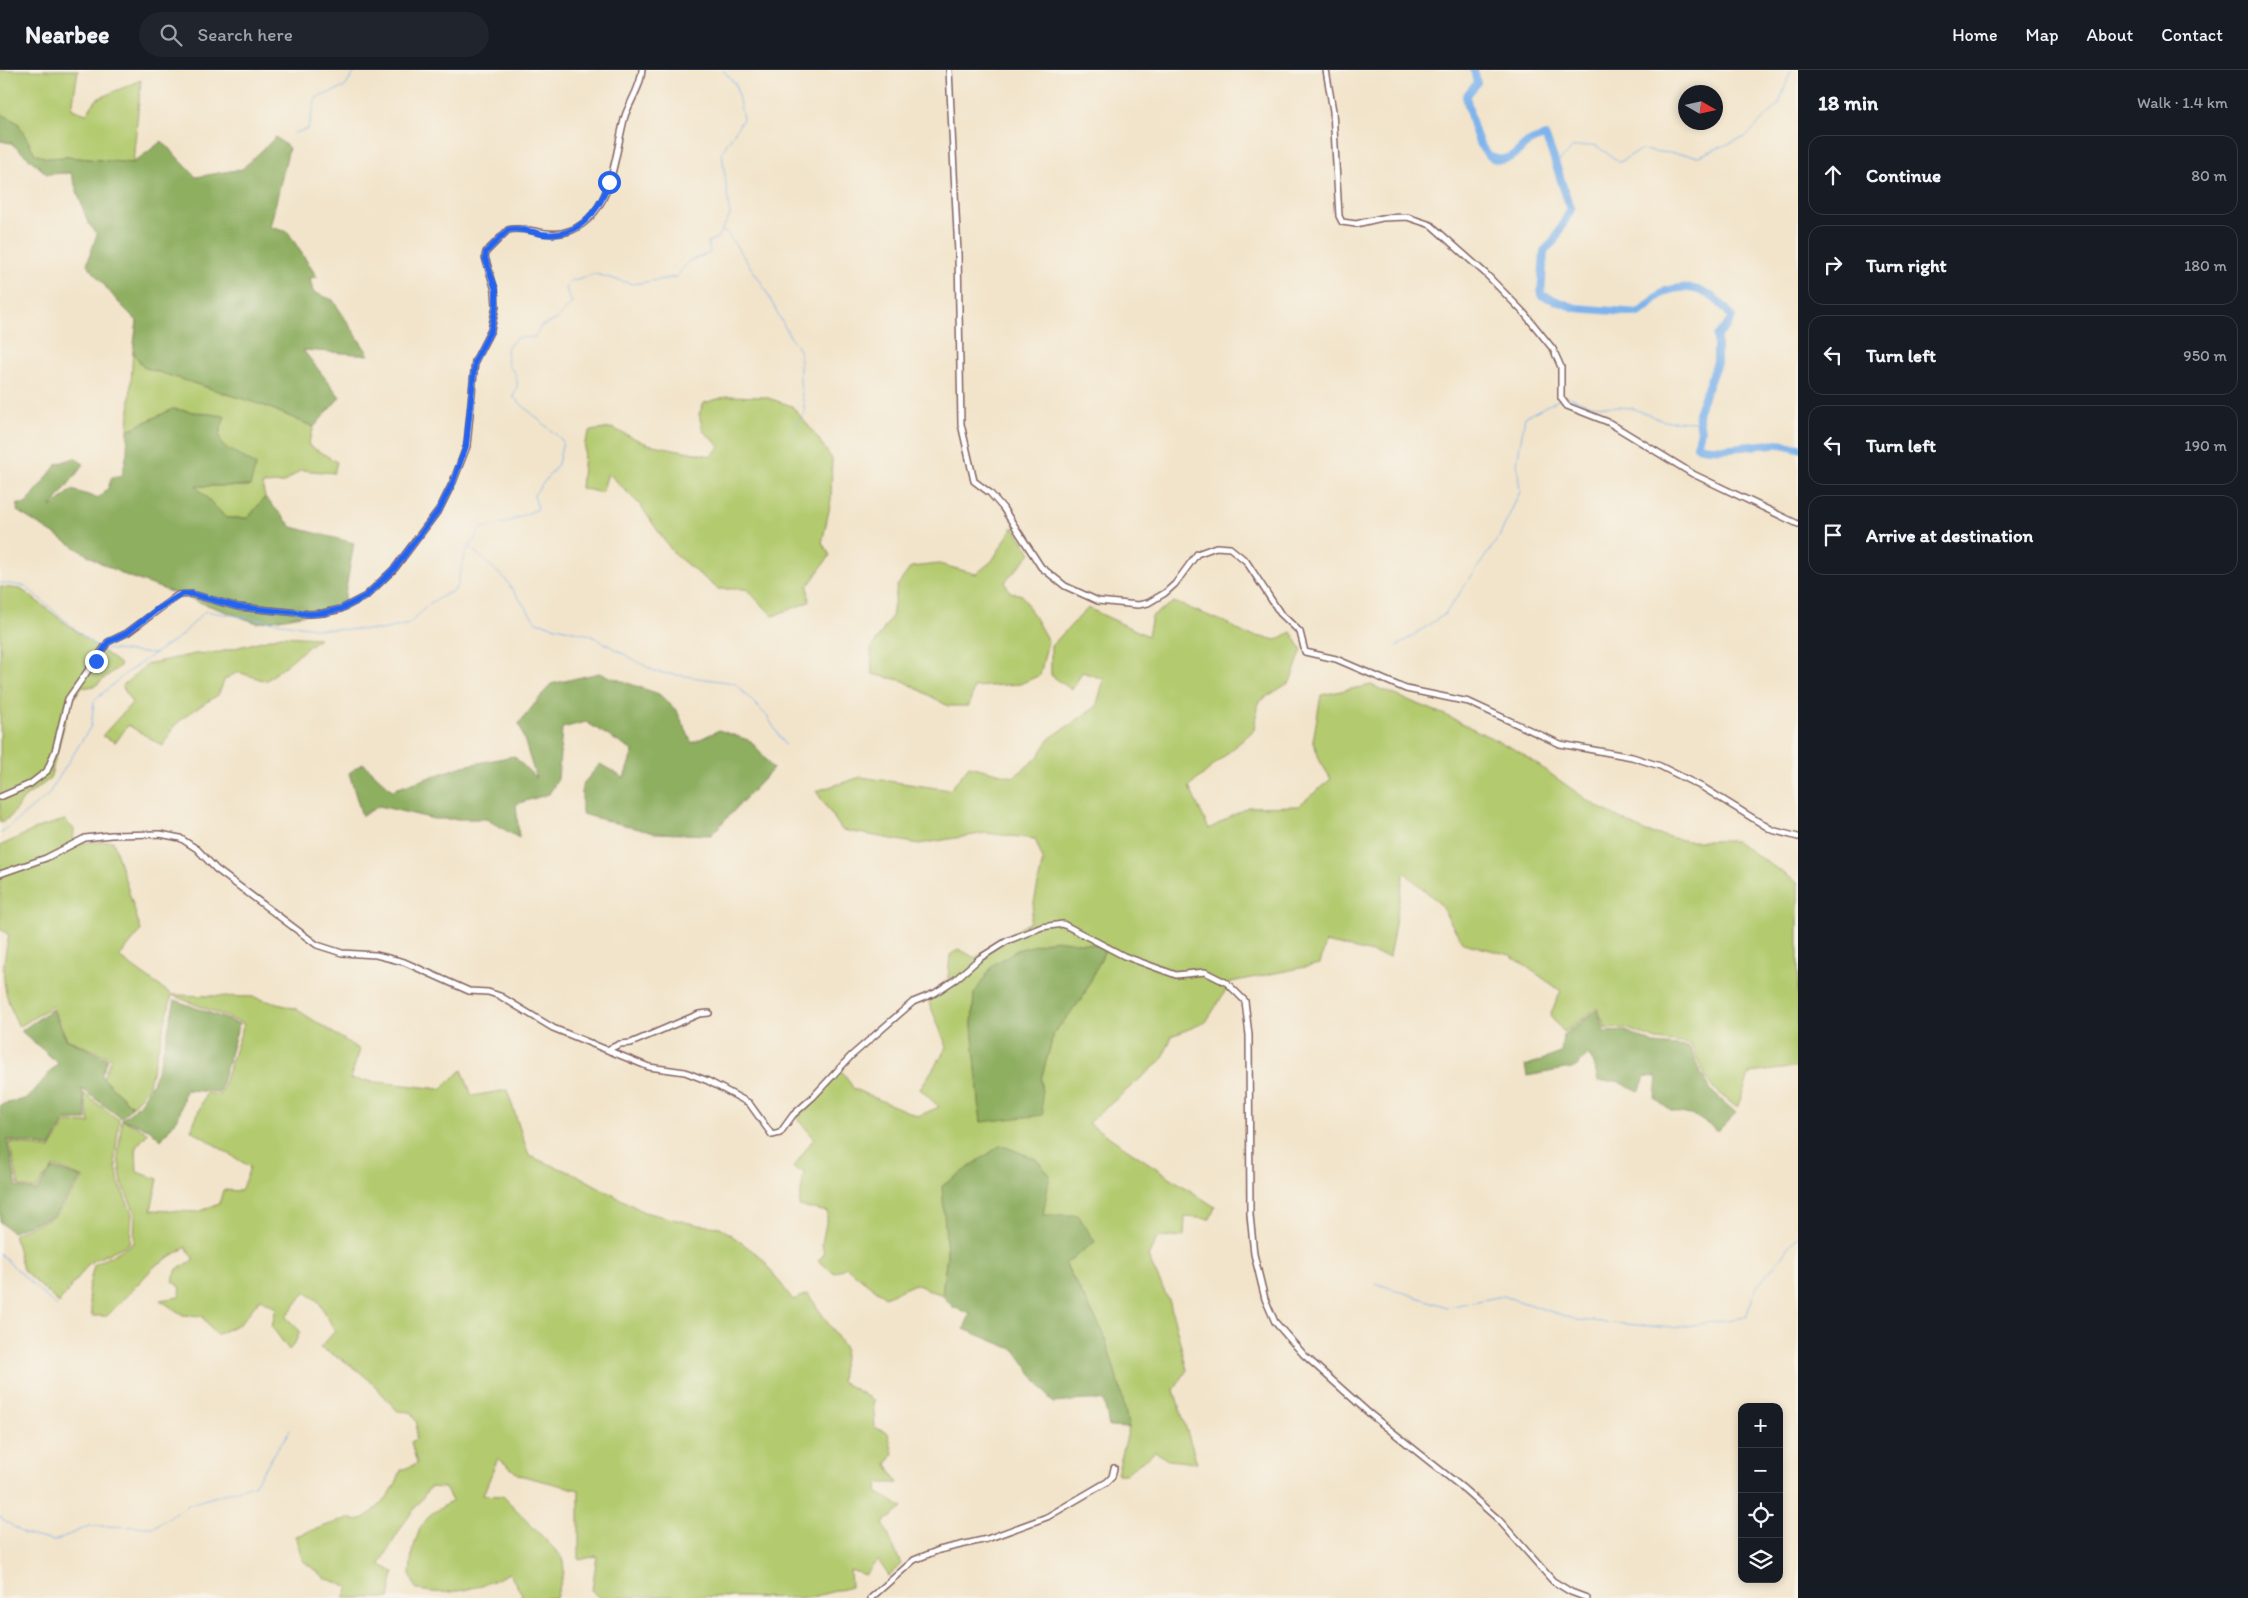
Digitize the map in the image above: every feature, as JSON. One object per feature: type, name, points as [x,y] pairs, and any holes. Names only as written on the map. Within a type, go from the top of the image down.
[{"type":"street","points":[[0,797],[30,784],[47,770],[55,751],[68,699],[108,642],[127,633],[178,595],[192,594],[238,607],[300,614],[323,613],[347,606],[366,596],[395,568],[440,508],[453,482],[466,446],[475,361],[491,330],[496,306],[496,290],[485,258],[486,252],[508,230],[558,234],[570,230],[592,216],[605,195],[625,116],[638,87],[642,70]]},
{"type":"street","points":[[949,70],[958,253],[962,434],[974,481],[990,493],[1003,508],[1041,567],[1066,586],[1091,598],[1106,602],[1138,605],[1148,603],[1165,594],[1175,584],[1197,554],[1216,547],[1230,548],[1246,561],[1280,614],[1300,632],[1305,652],[1336,659],[1406,689],[1469,702],[1560,744],[1632,757],[1660,766],[1719,796],[1772,830],[1798,837]]},
{"type":"street","points":[[1326,70],[1333,111],[1339,216],[1342,222],[1356,224],[1382,218],[1401,217],[1421,220],[1431,225],[1485,273],[1524,313],[1552,349],[1561,367],[1561,398],[1567,406],[1608,422],[1687,470],[1798,524]]},
{"type":"street","points":[[0,874],[46,858],[85,838],[112,835],[160,834],[180,838],[197,849],[216,869],[317,945],[342,953],[376,955],[404,962],[469,991],[488,992],[529,1012],[553,1028],[609,1049],[649,1067],[685,1072],[728,1091],[749,1103],[772,1135],[780,1133],[793,1115],[813,1097],[851,1056],[907,1006],[935,993],[956,979],[980,958],[1007,941],[1042,927],[1063,924],[1124,956],[1176,975],[1205,972],[1227,983],[1245,1001],[1249,1044],[1250,1215],[1254,1254],[1265,1299],[1275,1322],[1304,1355],[1370,1414],[1464,1489],[1499,1520],[1553,1582],[1587,1598]]},
{"type":"street","points":[[609,1049],[620,1044],[631,1043],[699,1014],[709,1013]]},
{"type":"street","points":[[871,1598],[914,1560],[939,1550],[987,1539],[1047,1517],[1107,1482],[1112,1477],[1114,1468]]},
{"type":"green space","points":[[0,70],[78,70],[72,109],[86,114],[97,99],[141,80],[133,163],[67,157],[47,158],[35,154],[18,123],[0,113]]},
{"type":"green space","points":[[0,113],[18,123],[35,154],[47,158],[67,157],[133,163],[162,141],[196,177],[242,169],[276,137],[289,148],[270,227],[288,232],[317,277],[310,278],[313,292],[333,300],[369,355],[303,350],[340,397],[314,427],[265,406],[143,367],[133,351],[137,321],[118,302],[87,264],[97,234],[88,223],[71,173],[47,174],[11,143],[0,141]]},
{"type":"green space","points":[[133,351],[143,367],[265,406],[314,427],[308,445],[337,462],[334,473],[301,470],[283,483],[262,484],[265,497],[248,518],[226,518],[195,486],[250,486],[222,445],[219,435],[173,409],[128,430]]},
{"type":"green space","points":[[728,396],[765,397],[792,406],[832,459],[831,501],[822,543],[830,555],[808,586],[809,602],[773,616],[746,589],[718,589],[674,554],[640,505],[608,473],[602,493],[581,488],[585,442],[590,431],[612,428],[647,444],[711,456],[720,446],[703,431],[699,414],[704,403]]},
{"type":"green space","points":[[173,409],[225,416],[219,435],[222,445],[256,465],[250,486],[196,486],[226,518],[248,518],[265,497],[292,527],[354,543],[344,600],[330,610],[257,623],[127,576],[99,562],[17,511],[18,504],[26,504],[57,464],[74,458],[84,464],[50,508],[72,490],[98,498],[108,488],[112,477],[122,476],[127,453],[128,430]]},
{"type":"green space","points":[[1013,527],[1031,553],[1005,582],[1010,592],[1022,595],[1048,641],[1040,675],[1020,684],[974,687],[969,706],[948,706],[904,681],[872,674],[871,649],[892,616],[897,586],[911,567],[939,564],[976,574],[992,561]]},
{"type":"green space","points":[[0,587],[21,589],[121,665],[95,686],[81,688],[69,705],[50,779],[24,798],[10,817],[0,823]]},
{"type":"green space","points":[[1174,602],[1227,623],[1245,634],[1277,640],[1291,632],[1302,650],[1290,682],[1258,702],[1254,730],[1189,787],[1209,829],[1248,807],[1298,806],[1331,779],[1320,761],[1313,741],[1321,695],[1371,685],[1445,715],[1518,751],[1593,804],[1646,832],[1687,841],[1735,841],[1798,883],[1798,1067],[1750,1073],[1737,1108],[1711,1086],[1690,1044],[1656,1040],[1626,1028],[1606,1029],[1597,1008],[1564,1032],[1550,1015],[1561,991],[1510,955],[1463,943],[1439,903],[1404,872],[1389,957],[1326,942],[1320,964],[1231,982],[1206,1022],[1172,1036],[1162,1060],[1088,1123],[1215,1207],[1210,1219],[1185,1217],[1184,1236],[1157,1238],[1148,1257],[1170,1303],[1187,1370],[1174,1390],[1197,1463],[1168,1460],[1155,1452],[1125,1474],[1117,1474],[1129,1428],[1120,1388],[1103,1332],[1065,1263],[1043,1215],[1043,1207],[943,1186],[947,1254],[942,1295],[915,1284],[885,1297],[846,1267],[835,1273],[818,1261],[824,1254],[822,1244],[828,1212],[799,1206],[804,1172],[793,1168],[814,1138],[796,1117],[841,1070],[854,1089],[918,1116],[939,1107],[920,1089],[947,1047],[928,1000],[947,989],[950,955],[959,949],[975,958],[1030,922],[1043,860],[1035,839],[986,833],[919,844],[842,830],[816,791],[861,777],[950,790],[969,766],[1014,777],[1037,758],[1050,738],[1096,707],[1104,679],[1082,672],[1072,690],[1051,675],[1051,646],[1088,608],[1148,636],[1152,616]],"holes":[[[974,994],[1082,999],[1054,1033],[1041,1079],[981,1122],[972,1025]]]},
{"type":"green space","points":[[281,636],[319,638],[266,681],[238,672],[225,679],[218,695],[188,714],[174,726],[163,746],[128,725],[116,742],[102,736],[132,703],[122,686],[147,664],[195,654],[220,652]]},
{"type":"green space","points":[[599,673],[659,694],[677,711],[692,743],[719,730],[751,741],[773,769],[711,835],[654,833],[582,814],[582,785],[600,764],[624,778],[633,751],[586,722],[562,728],[558,779],[549,794],[516,804],[519,838],[486,819],[434,819],[379,806],[362,816],[349,773],[363,763],[392,790],[463,766],[514,756],[536,778],[519,723],[551,684]]},
{"type":"green space","points":[[65,820],[74,829],[73,843],[113,841],[141,931],[119,957],[172,995],[148,1088],[132,1106],[103,1078],[111,1058],[67,1039],[52,1006],[19,1027],[6,993],[4,961],[9,935],[0,929],[0,846],[40,827]]},
{"type":"green space","points":[[1054,940],[1107,946],[1082,999],[1054,1033],[1041,1079],[1043,1115],[981,1122],[972,1025],[974,994],[993,965],[1017,950]]},
{"type":"green space","points":[[172,995],[253,997],[296,1009],[360,1050],[350,1079],[441,1089],[462,1070],[472,1096],[507,1090],[529,1156],[577,1175],[644,1212],[698,1225],[720,1227],[761,1257],[793,1300],[808,1294],[845,1348],[841,1381],[873,1400],[875,1428],[888,1433],[893,1454],[887,1464],[898,1483],[878,1483],[877,1492],[903,1508],[883,1523],[901,1564],[889,1576],[878,1560],[865,1575],[850,1570],[851,1587],[808,1598],[666,1596],[600,1598],[592,1590],[597,1556],[579,1560],[579,1490],[519,1475],[498,1458],[483,1495],[503,1496],[563,1558],[564,1572],[556,1598],[521,1598],[522,1594],[509,1573],[487,1583],[464,1590],[428,1592],[416,1589],[410,1574],[412,1552],[420,1528],[431,1514],[452,1501],[445,1488],[430,1487],[402,1526],[380,1564],[394,1573],[389,1598],[344,1598],[349,1587],[325,1578],[302,1560],[296,1536],[348,1518],[358,1521],[373,1512],[390,1493],[401,1470],[417,1464],[411,1442],[416,1439],[417,1423],[411,1412],[397,1411],[363,1375],[345,1361],[320,1348],[335,1331],[319,1302],[305,1292],[286,1317],[300,1331],[295,1343],[289,1350],[272,1327],[276,1307],[260,1299],[241,1323],[216,1335],[202,1316],[183,1315],[160,1300],[179,1297],[181,1288],[172,1281],[177,1269],[194,1260],[186,1247],[155,1266],[107,1316],[92,1316],[88,1290],[94,1265],[134,1243],[135,1212],[122,1185],[118,1156],[122,1119],[148,1133],[136,1147],[137,1172],[158,1179],[151,1210],[198,1212],[219,1204],[223,1190],[241,1191],[250,1167],[191,1130],[206,1093],[220,1095],[244,1024]]},
{"type":"green space","points":[[175,1000],[239,1024],[219,1092],[185,1090],[179,1116],[161,1140],[149,1129],[122,1119],[145,1096],[153,1081],[164,1049]]},
{"type":"green space","points":[[52,1009],[66,1039],[108,1059],[101,1076],[132,1107],[121,1118],[82,1089],[87,1120],[65,1120],[50,1147],[7,1140],[17,1187],[36,1191],[53,1168],[82,1178],[54,1215],[12,1232],[0,1222],[0,1105],[28,1098],[58,1063],[21,1031]]},
{"type":"green space","points":[[1597,1010],[1605,1032],[1626,1031],[1654,1044],[1689,1047],[1709,1089],[1736,1113],[1718,1131],[1695,1116],[1671,1111],[1655,1099],[1657,1077],[1645,1076],[1639,1092],[1617,1081],[1598,1081],[1594,1063],[1588,1054],[1576,1067],[1527,1076],[1525,1066],[1561,1053],[1563,1035]]},
{"type":"green space","points":[[83,1093],[119,1120],[115,1157],[119,1184],[132,1213],[130,1243],[89,1263],[59,1303],[23,1270],[14,1234],[55,1216],[84,1178],[54,1166],[35,1189],[19,1186],[9,1142],[50,1149],[66,1122],[90,1123]]},
{"type":"green space","points":[[1001,1145],[1036,1159],[1050,1175],[1043,1215],[1078,1215],[1095,1242],[1065,1264],[1103,1332],[1120,1388],[1129,1428],[1109,1427],[1104,1401],[1085,1400],[1053,1403],[1015,1350],[964,1329],[970,1314],[953,1307],[942,1295],[947,1254],[942,1186]]},
{"type":"waterway","points":[[294,133],[308,129],[316,98],[345,87],[356,70]]},
{"type":"waterway","points":[[0,834],[48,795],[91,726],[94,701],[126,673],[182,635],[205,611],[320,629],[382,630],[409,624],[430,603],[456,589],[466,552],[482,528],[505,523],[538,509],[534,495],[558,464],[563,441],[513,397],[517,388],[517,380],[508,365],[507,347],[517,338],[535,337],[541,326],[556,320],[572,303],[566,289],[570,281],[595,274],[633,284],[676,277],[689,261],[710,253],[708,242],[717,238],[730,216],[722,152],[743,119],[736,85],[723,70]]},
{"type":"waterway","points":[[1474,70],[1477,83],[1466,96],[1474,128],[1484,150],[1491,157],[1500,160],[1511,157],[1528,143],[1545,136],[1571,209],[1554,241],[1544,251],[1541,295],[1575,308],[1639,313],[1663,293],[1676,288],[1695,289],[1712,296],[1732,317],[1727,326],[1717,336],[1717,362],[1698,413],[1701,431],[1697,446],[1726,448],[1778,444],[1798,448]]},
{"type":"waterway","points":[[1555,165],[1573,147],[1595,145],[1620,162],[1640,150],[1699,156],[1745,137],[1779,104],[1791,70]]},
{"type":"waterway","points":[[722,231],[727,233],[761,282],[800,352],[800,383],[805,412],[789,435]]},
{"type":"waterway","points":[[1563,397],[1566,396],[1590,405],[1632,408],[1664,421],[1700,422]]},
{"type":"waterway","points":[[1397,646],[1445,614],[1499,537],[1520,492],[1517,462],[1525,417],[1560,399]]},
{"type":"waterway","points":[[470,547],[505,579],[536,622],[590,635],[656,672],[734,683],[767,716],[785,745]]},
{"type":"waterway","points":[[0,583],[25,586],[95,646],[102,648]]},
{"type":"waterway","points":[[105,649],[154,654]]},
{"type":"waterway","points":[[1375,1283],[1447,1307],[1503,1296],[1577,1320],[1673,1328],[1746,1317],[1756,1288],[1798,1236]]},
{"type":"waterway","points":[[0,1254],[57,1307]]},
{"type":"waterway","points":[[0,1517],[24,1534],[54,1541],[89,1526],[154,1527],[190,1504],[254,1485],[290,1430]]},
{"type":"route","points":[[96,661],[108,642],[127,633],[159,608],[182,594],[192,594],[238,607],[310,614],[332,612],[353,604],[366,596],[395,568],[425,530],[448,493],[462,460],[471,420],[475,361],[491,330],[496,306],[496,290],[485,258],[486,252],[508,230],[558,234],[582,224],[592,216],[599,206],[609,182]]}]
